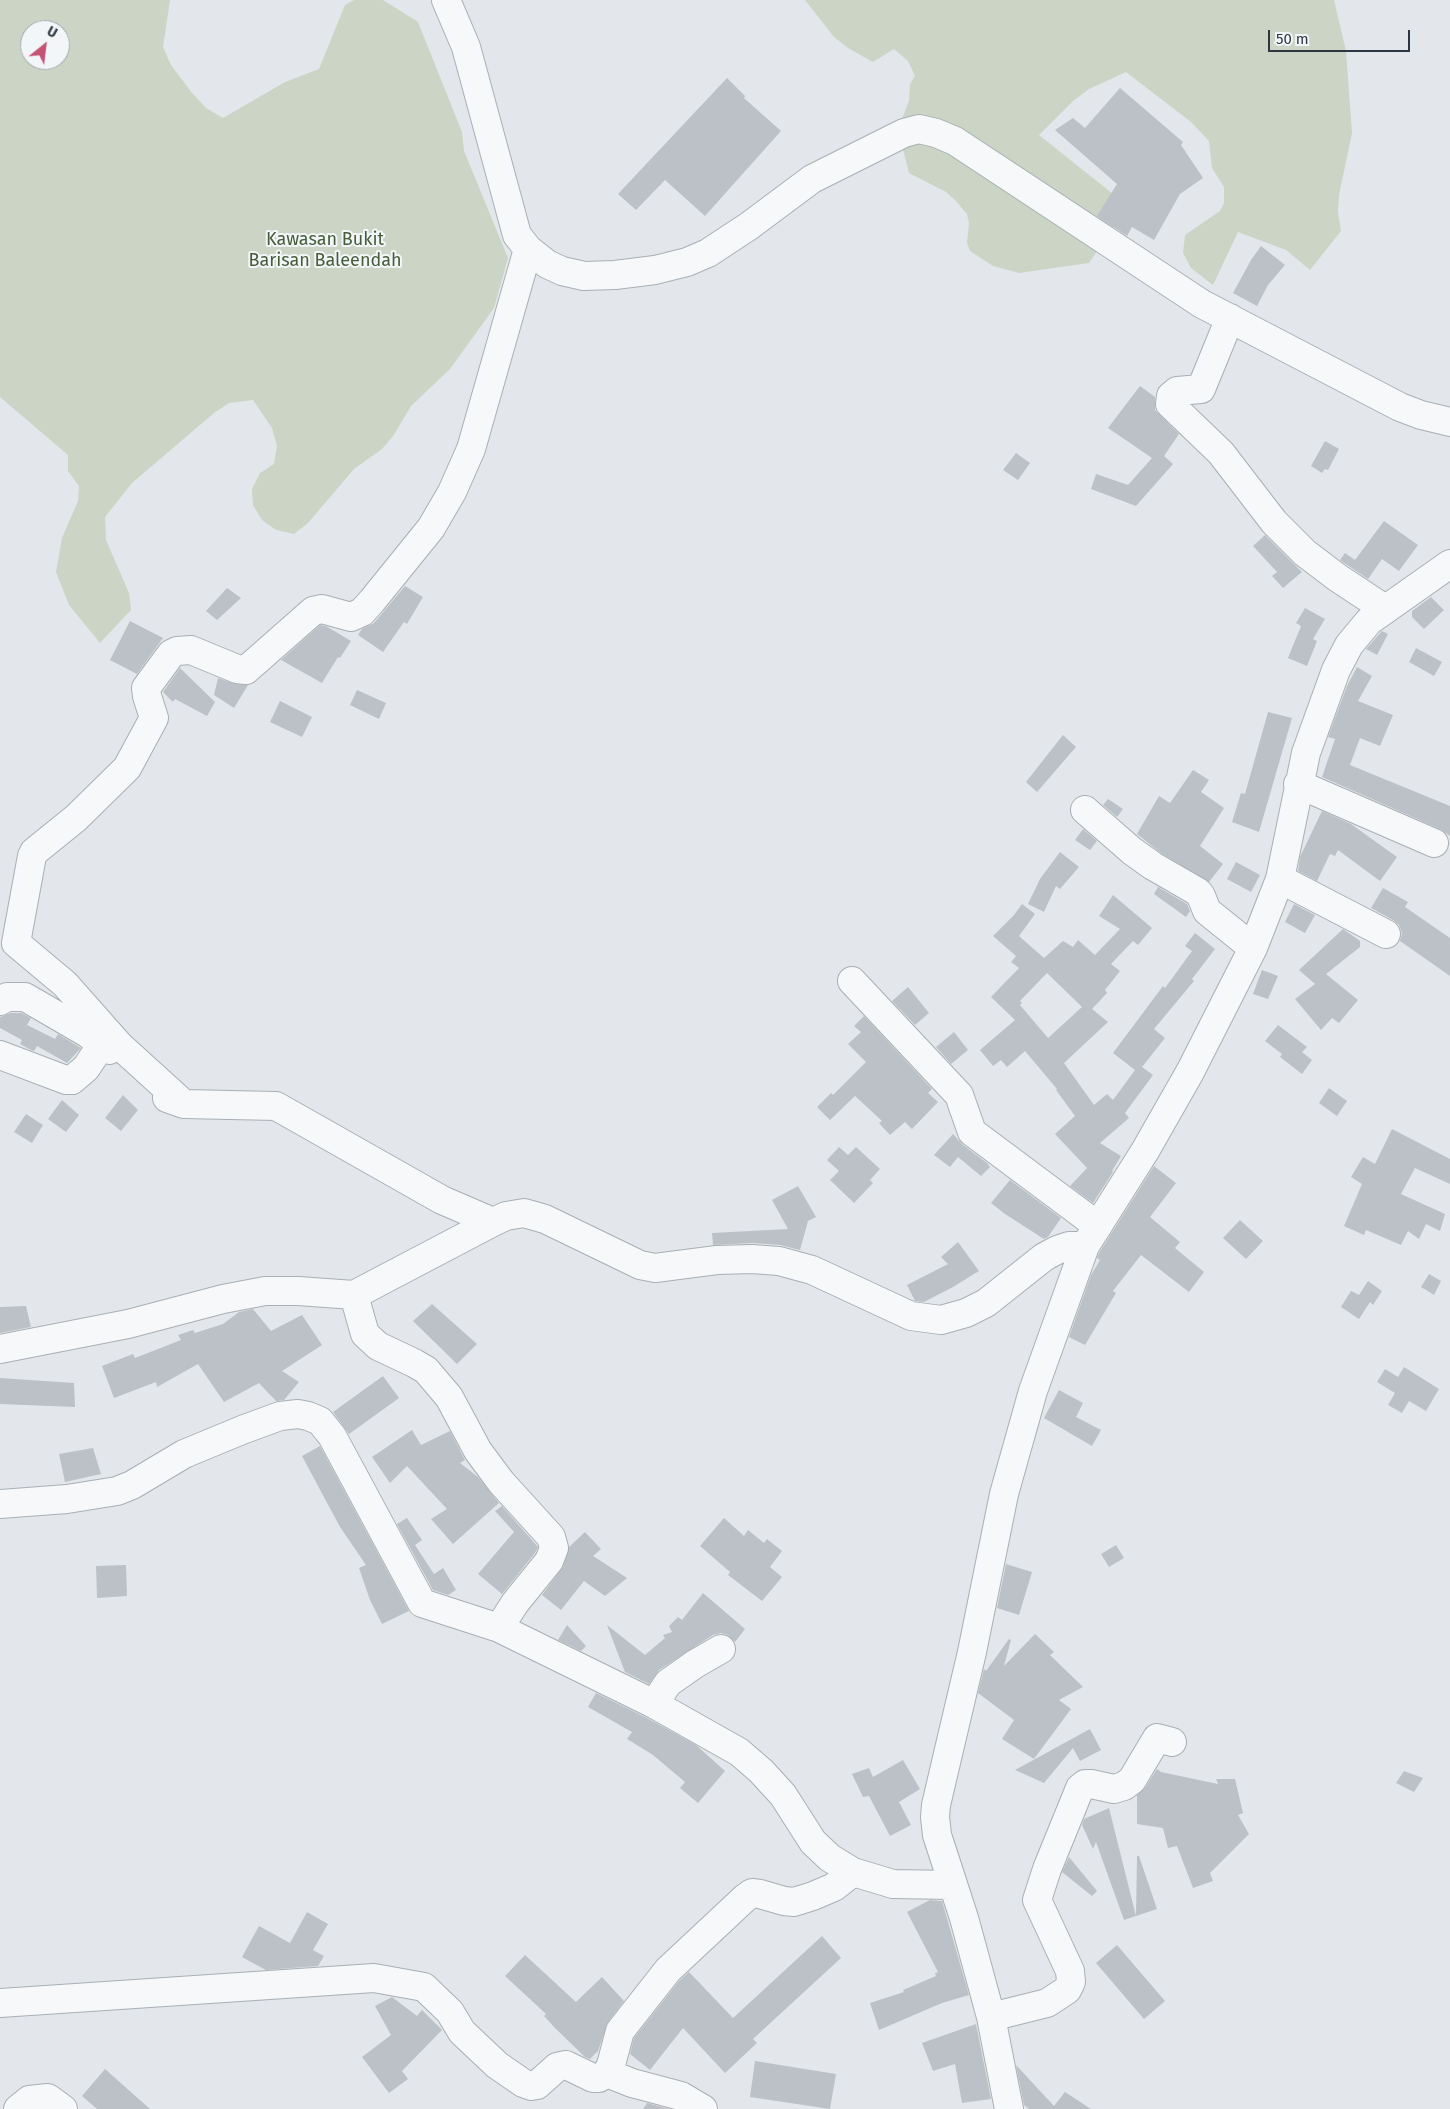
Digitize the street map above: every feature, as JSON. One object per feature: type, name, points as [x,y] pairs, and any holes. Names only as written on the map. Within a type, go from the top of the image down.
[{"type":"street","points":[[446,0],[466,47],[517,235],[528,249],[547,264],[562,271],[584,276],[615,275],[655,270],[687,262],[708,253],[733,237],[812,179],[904,133],[920,130],[936,132],[955,141],[1202,304],[1421,416],[1450,422]]},
{"type":"street","points":[[184,1104],[119,1045],[65,984],[16,943],[32,856],[34,852],[76,818],[126,768],[154,718],[146,688],[171,654],[177,651],[191,650],[246,670],[313,611],[322,609],[351,617],[362,612],[372,601],[431,528],[452,492],[471,449],[528,249]]},
{"type":"street","points":[[1230,318],[1201,389],[1177,391],[1171,396],[1170,404],[1222,453],[1274,522],[1305,553],[1338,578],[1385,608]]},
{"type":"street","points":[[1009,2109],[991,2017],[937,1835],[935,1817],[942,1778],[972,1652],[1004,1494],[1033,1391],[1091,1236],[1145,1151],[1190,1072],[1253,948],[1280,879],[1298,784],[1306,753],[1336,670],[1349,645],[1369,621],[1450,564]]},
{"type":"street","points":[[1298,784],[1434,843]]},
{"type":"street","points":[[1086,810],[1132,851],[1153,866],[1198,892],[1202,896],[1207,911],[1253,948]]},
{"type":"street","points":[[1280,879],[1386,934]]},
{"type":"street","points":[[852,981],[958,1095],[972,1132],[1091,1236]]},
{"type":"street","points":[[0,1001],[7,997],[24,997],[87,1033],[165,1097],[184,1104],[276,1106],[442,1200],[494,1222]]},
{"type":"street","points":[[0,1055],[66,1080],[72,1080],[86,1068],[102,1044]]},
{"type":"street","points":[[0,1349],[128,1324],[222,1299],[265,1292],[298,1291],[354,1295],[506,1216],[524,1213],[545,1218],[640,1265],[656,1268],[717,1260],[752,1259],[779,1261],[812,1270],[911,1316],[940,1320],[966,1313],[986,1303],[1044,1257],[1091,1236]]},
{"type":"street","points":[[354,1295],[364,1334],[378,1346],[426,1370],[449,1397],[478,1451],[502,1482],[551,1537],[554,1543],[549,1561],[515,1603],[499,1628]]},
{"type":"street","points":[[0,1504],[68,1498],[117,1491],[184,1454],[242,1430],[280,1416],[298,1414],[308,1416],[320,1421],[332,1436],[422,1603],[499,1628],[654,1704],[749,1759],[783,1795],[813,1842],[830,1858],[853,1872],[893,1884],[953,1885]]},
{"type":"street","points":[[654,1704],[668,1683],[721,1649]]},
{"type":"street","points":[[991,2017],[1047,2003],[1062,1993],[1071,1982],[1070,1971],[1037,1900],[1047,1869],[1080,1788],[1085,1784],[1114,1789],[1124,1786],[1132,1780],[1157,1738],[1172,1742]]},
{"type":"street","points":[[607,2073],[620,2031],[668,1970],[745,1898],[752,1894],[760,1894],[794,1902],[834,1887],[853,1872]]},
{"type":"street","points":[[0,2003],[374,1978],[424,1987],[450,2012],[462,2032],[497,2065],[522,2083],[531,2086],[537,2085],[557,2067],[566,2066],[593,2078],[607,2073],[632,2083],[681,2096],[703,2109]]},
{"type":"street","points":[[18,2109],[29,2100],[48,2098],[63,2109]]},
{"type":"green space","name":"Kawasan Bukit Barisan Baleendah","points":[[0,0],[170,0],[163,47],[171,65],[206,108],[223,118],[285,82],[319,69],[345,5],[354,0],[383,0],[418,22],[462,132],[464,151],[508,258],[494,308],[450,369],[411,406],[393,436],[382,449],[354,469],[308,523],[294,534],[276,530],[262,520],[253,505],[252,489],[260,473],[274,464],[277,446],[272,428],[253,400],[229,403],[214,413],[132,483],[105,517],[106,540],[129,593],[131,610],[100,643],[69,605],[56,572],[62,538],[78,501],[79,486],[68,471],[68,455],[0,397]]},
{"type":"green space","points":[[805,0],[1334,0],[1346,51],[1352,133],[1339,195],[1338,212],[1341,231],[1310,270],[1286,250],[1238,232],[1213,285],[1191,268],[1183,253],[1185,235],[1220,211],[1224,203],[1224,187],[1212,168],[1209,141],[1191,122],[1126,72],[1089,89],[1073,101],[1039,135],[1128,206],[1089,263],[1019,273],[993,266],[970,251],[967,243],[969,223],[967,214],[955,200],[946,192],[909,173],[898,129],[909,101],[910,84],[915,76],[908,61],[894,49],[873,62],[848,48],[834,37]]},
{"type":"building","points":[[727,78],[745,96],[744,98],[781,131],[705,216],[665,180],[636,210],[618,194]]},
{"type":"building","points":[[1120,88],[1183,142],[1181,145],[1203,178],[1180,194],[1154,240],[1132,227],[1127,236],[1097,216],[1117,184],[1055,130],[1073,118],[1085,128]]},
{"type":"building","points":[[1261,246],[1285,265],[1268,285],[1257,306],[1233,293]]},
{"type":"building","points":[[1140,386],[1155,397],[1155,410],[1179,434],[1164,456],[1173,464],[1136,506],[1091,489],[1096,474],[1128,485],[1152,458],[1108,428]]},
{"type":"building","points":[[1325,441],[1339,449],[1328,470],[1325,469],[1322,473],[1311,466]]},
{"type":"building","points":[[1016,453],[1030,463],[1018,480],[1003,470]]},
{"type":"building","points":[[1384,521],[1418,545],[1399,571],[1382,559],[1368,579],[1340,560],[1345,553],[1355,560]]},
{"type":"building","points":[[1265,535],[1302,572],[1283,588],[1272,576],[1277,572],[1253,546]]},
{"type":"building","points":[[405,586],[423,597],[407,624],[404,622],[383,652],[358,635],[362,629],[374,623]]},
{"type":"building","points":[[227,588],[241,598],[217,620],[206,611]]},
{"type":"building","points":[[1431,597],[1444,610],[1424,629],[1412,617],[1412,611]]},
{"type":"building","points":[[1305,608],[1325,619],[1313,639],[1317,641],[1307,666],[1288,658],[1301,626],[1296,623]]},
{"type":"building","points":[[130,621],[163,638],[137,674],[110,660]]},
{"type":"building","points":[[320,625],[326,626],[351,641],[340,658],[338,657],[322,683],[281,660]]},
{"type":"building","points":[[1382,631],[1388,634],[1377,655],[1366,649]]},
{"type":"building","points":[[1416,648],[1442,662],[1434,676],[1409,662]]},
{"type":"building","points":[[1357,667],[1372,676],[1358,701],[1393,715],[1380,746],[1360,738],[1350,765],[1450,806],[1450,836],[1440,829],[1322,777],[1335,739],[1328,737],[1347,686]]},
{"type":"building","points":[[180,668],[215,702],[207,716],[175,699],[173,702],[163,692]]},
{"type":"building","points":[[218,678],[235,684],[248,685],[234,708],[214,695]]},
{"type":"building","points":[[357,690],[386,703],[379,719],[350,705]]},
{"type":"building","points":[[280,701],[312,717],[302,737],[270,722]]},
{"type":"building","points":[[1268,712],[1292,718],[1259,832],[1232,822],[1241,793],[1245,794]]},
{"type":"building","points":[[1063,735],[1076,747],[1037,792],[1026,782]]},
{"type":"building","points":[[1193,770],[1209,780],[1201,792],[1224,808],[1200,846],[1223,864],[1209,882],[1161,853],[1137,834],[1159,796],[1170,803]]},
{"type":"building","points":[[1108,799],[1123,809],[1117,817],[1103,805]]},
{"type":"building","points":[[1322,811],[1351,824],[1397,857],[1380,881],[1338,850],[1335,856],[1330,854],[1317,881],[1298,871],[1300,857]]},
{"type":"building","points":[[1083,829],[1097,841],[1090,850],[1075,840]]},
{"type":"building","points":[[1060,852],[1079,867],[1060,889],[1056,886],[1044,912],[1028,904],[1040,879]]},
{"type":"building","points":[[1236,862],[1260,875],[1251,892],[1227,879]]},
{"type":"building","points":[[1158,887],[1187,904],[1190,911],[1186,917],[1154,894]]},
{"type":"building","points":[[1383,888],[1408,902],[1405,907],[1450,938],[1450,976],[1400,941],[1402,933],[1399,925],[1371,908]]},
{"type":"building","points":[[1113,895],[1152,928],[1138,945],[1133,941],[1111,964],[1120,971],[1105,990],[1107,993],[1092,1009],[1108,1022],[1064,1063],[1094,1105],[1107,1094],[1113,1100],[1135,1070],[1113,1053],[1192,951],[1185,946],[1195,933],[1215,949],[1192,979],[1194,981],[1154,1029],[1165,1038],[1142,1067],[1153,1075],[1125,1113],[1129,1118],[1100,1143],[1121,1156],[1093,1203],[1070,1186],[1087,1168],[1055,1134],[1075,1116],[1057,1089],[1025,1051],[1007,1067],[1001,1060],[993,1066],[980,1050],[1015,1020],[991,997],[1019,968],[1011,962],[1016,956],[993,936],[1022,904],[1035,914],[1019,936],[1044,958],[1063,941],[1073,947],[1078,940],[1095,955],[1120,929],[1099,916]],"holes":[[[1047,973],[1082,1007],[1048,1038],[1020,1005],[1022,1003],[1020,1001]]]},
{"type":"building","points":[[1294,904],[1315,915],[1305,933],[1285,922]]},
{"type":"building","points":[[1343,929],[1360,941],[1360,947],[1326,974],[1358,1000],[1339,1023],[1332,1018],[1321,1030],[1295,999],[1315,984],[1299,970]]},
{"type":"building","points":[[1262,970],[1278,976],[1268,999],[1253,994]]},
{"type":"building","points":[[908,987],[929,1013],[915,1025],[892,1001]]},
{"type":"building","points":[[11,1013],[21,1013],[31,1018],[27,1025],[55,1039],[58,1034],[81,1048],[67,1063],[37,1046],[34,1051],[31,1050],[20,1044],[22,1040],[0,1028],[0,1017]]},
{"type":"building","points":[[864,1016],[932,1089],[928,1093],[938,1102],[912,1129],[905,1122],[890,1135],[879,1123],[882,1121],[855,1096],[830,1120],[817,1107],[831,1093],[833,1095],[866,1062],[848,1044],[861,1032],[854,1026]]},
{"type":"building","points":[[1278,1025],[1307,1047],[1302,1052],[1312,1060],[1302,1074],[1280,1057],[1282,1054],[1265,1041]]},
{"type":"building","points":[[954,1032],[968,1050],[951,1064],[936,1047]]},
{"type":"building","points":[[1329,1088],[1347,1101],[1337,1116],[1319,1103]]},
{"type":"building","points":[[123,1095],[138,1110],[121,1131],[105,1118]]},
{"type":"building","points":[[62,1100],[79,1115],[66,1132],[48,1119]]},
{"type":"building","points":[[26,1114],[43,1125],[32,1143],[14,1132]]},
{"type":"building","points":[[1392,1129],[1450,1159],[1450,1184],[1415,1168],[1401,1194],[1445,1214],[1440,1231],[1426,1224],[1419,1239],[1408,1231],[1401,1245],[1366,1230],[1364,1235],[1344,1226],[1362,1184],[1351,1177],[1363,1157],[1375,1164]]},
{"type":"building","points":[[953,1134],[963,1145],[990,1167],[981,1176],[958,1157],[950,1167],[934,1155]]},
{"type":"building","points":[[839,1147],[848,1155],[856,1147],[880,1169],[870,1180],[873,1183],[854,1203],[830,1180],[839,1171],[827,1160]]},
{"type":"building","points":[[1154,1166],[1176,1183],[1150,1217],[1180,1242],[1175,1248],[1204,1272],[1189,1292],[1141,1255],[1113,1291],[1116,1293],[1085,1345],[1069,1337],[1091,1275],[1100,1260],[1097,1258]]},
{"type":"building","points":[[1010,1180],[1061,1218],[1048,1237],[1044,1239],[991,1203]]},
{"type":"building","points":[[798,1186],[816,1217],[808,1221],[800,1250],[780,1245],[753,1243],[713,1245],[712,1233],[788,1229],[772,1200]]},
{"type":"building","points":[[1240,1220],[1263,1241],[1246,1259],[1223,1238]]},
{"type":"building","points":[[958,1242],[979,1271],[924,1302],[915,1301],[907,1285],[948,1264],[941,1257]]},
{"type":"building","points":[[1429,1274],[1441,1281],[1434,1295],[1421,1287]]},
{"type":"building","points":[[1368,1281],[1382,1291],[1373,1305],[1370,1302],[1359,1319],[1341,1307],[1351,1291],[1359,1295]]},
{"type":"building","points":[[432,1304],[477,1344],[457,1364],[413,1321]]},
{"type":"building","points":[[26,1306],[31,1327],[0,1333],[0,1307]]},
{"type":"building","points":[[253,1309],[271,1331],[302,1315],[322,1345],[282,1371],[299,1382],[284,1400],[276,1401],[259,1383],[224,1402],[198,1364],[157,1387],[156,1382],[114,1398],[102,1366],[133,1354],[135,1358],[181,1340],[178,1335],[193,1330],[195,1333],[223,1324],[239,1312]]},
{"type":"building","points":[[1404,1367],[1439,1389],[1426,1411],[1409,1401],[1402,1413],[1388,1405],[1395,1393],[1377,1382],[1385,1369],[1398,1377]]},
{"type":"building","points":[[383,1376],[399,1398],[349,1434],[333,1412]]},
{"type":"building","points":[[0,1378],[74,1383],[75,1407],[0,1404]]},
{"type":"building","points":[[1059,1390],[1083,1403],[1076,1417],[1101,1430],[1092,1446],[1044,1418]]},
{"type":"building","points":[[412,1430],[421,1445],[450,1431],[465,1460],[460,1463],[478,1477],[499,1503],[453,1544],[431,1519],[447,1509],[407,1466],[390,1483],[372,1457]]},
{"type":"building","points":[[320,1446],[409,1611],[382,1624],[370,1600],[359,1568],[366,1565],[340,1527],[302,1456]]},
{"type":"building","points":[[93,1448],[101,1474],[65,1482],[59,1454]]},
{"type":"building","points":[[502,1506],[538,1547],[502,1594],[478,1574],[514,1532],[495,1511]]},
{"type":"building","points":[[407,1518],[422,1540],[415,1545],[434,1574],[443,1568],[456,1590],[448,1595],[433,1590],[397,1524]]},
{"type":"building","points":[[724,1518],[744,1536],[748,1530],[764,1543],[767,1539],[782,1551],[770,1567],[782,1577],[762,1601],[728,1575],[730,1572],[700,1546]]},
{"type":"building","points":[[585,1532],[601,1549],[593,1556],[627,1578],[605,1596],[584,1581],[561,1610],[542,1595],[563,1567],[569,1547]]},
{"type":"building","points":[[1116,1545],[1124,1558],[1109,1567],[1101,1554]]},
{"type":"building","points":[[1006,1564],[1032,1572],[1019,1615],[997,1608]]},
{"type":"building","points":[[126,1565],[127,1596],[97,1598],[96,1566]]},
{"type":"building","points":[[703,1593],[745,1629],[735,1642],[728,1635],[721,1633],[713,1635],[659,1670],[649,1684],[625,1672],[607,1625],[645,1655],[665,1638],[663,1635],[672,1632],[669,1626],[678,1617],[682,1620]]},
{"type":"building","points":[[567,1625],[586,1646],[581,1651],[558,1640]]},
{"type":"building","points":[[1035,1634],[1054,1652],[1050,1655],[1083,1687],[1059,1700],[1071,1709],[1034,1759],[1002,1739],[1014,1720],[978,1693],[984,1669],[986,1671],[1009,1639],[1011,1640],[1004,1666]]},
{"type":"building","points":[[596,1693],[696,1745],[725,1771],[698,1803],[680,1788],[685,1782],[653,1755],[627,1739],[632,1732],[588,1707]]},
{"type":"building","points":[[1090,1729],[1101,1750],[1080,1761],[1073,1748],[1044,1783],[1015,1770]]},
{"type":"building","points":[[903,1760],[920,1789],[899,1802],[911,1825],[890,1836],[869,1796],[863,1797],[852,1774],[869,1768],[873,1777]]},
{"type":"building","points":[[1157,1769],[1161,1772],[1218,1784],[1216,1779],[1235,1779],[1243,1813],[1238,1815],[1249,1834],[1210,1873],[1213,1881],[1193,1888],[1177,1846],[1168,1848],[1163,1828],[1137,1824],[1137,1795],[1145,1788]]},
{"type":"building","points":[[1404,1771],[1423,1778],[1414,1792],[1396,1783]]},
{"type":"building","points":[[1109,1808],[1136,1916],[1124,1920],[1096,1842],[1093,1849],[1082,1825],[1084,1819]]},
{"type":"building","points":[[1137,1856],[1139,1856],[1157,1909],[1136,1916]]},
{"type":"building","points":[[1069,1857],[1097,1891],[1092,1896],[1062,1872]]},
{"type":"building","points":[[930,1900],[942,1901],[969,1995],[942,2003],[879,2030],[870,2003],[904,1992],[903,1990],[936,1976],[935,1973],[938,1972],[907,1912]]},
{"type":"building","points":[[307,1912],[328,1924],[313,1950],[324,1956],[318,1966],[266,1970],[242,1957],[259,1926],[290,1943]]},
{"type":"building","points":[[822,1936],[841,1958],[753,2039],[757,2043],[725,2073],[683,2028],[650,2070],[630,2054],[634,2038],[679,1981],[689,1972],[733,2018]]},
{"type":"building","points":[[1117,1945],[1165,2001],[1144,2019],[1096,1963]]},
{"type":"building","points":[[525,1955],[576,2002],[602,1977],[624,2001],[608,2022],[598,2051],[590,2059],[585,2057],[555,2028],[544,2016],[546,2014],[505,1976]]},
{"type":"building","points":[[392,1997],[417,2016],[422,2010],[442,2030],[402,2071],[408,2079],[389,2093],[362,2057],[391,2035],[375,2006]]},
{"type":"building","points":[[976,2024],[991,2099],[962,2103],[955,2064],[933,2071],[922,2043]]},
{"type":"building","points":[[755,2061],[836,2074],[830,2109],[750,2097]]},
{"type":"building","points":[[1016,2065],[1054,2106],[1065,2092],[1091,2109],[1029,2109],[1024,2105]]},
{"type":"building","points":[[105,2069],[150,2109],[97,2109],[82,2096]]},
{"type":"building","points":[[647,2103],[669,2109],[643,2109]]}]
